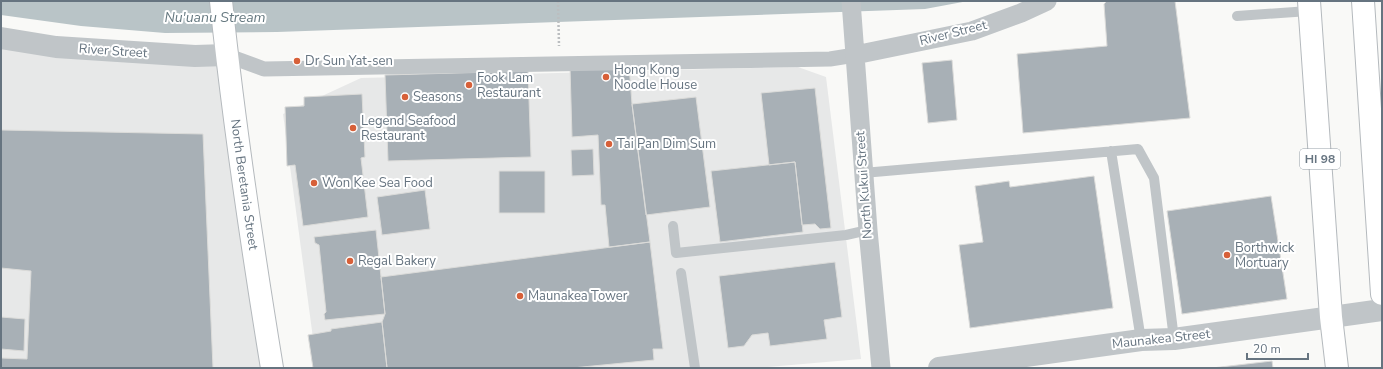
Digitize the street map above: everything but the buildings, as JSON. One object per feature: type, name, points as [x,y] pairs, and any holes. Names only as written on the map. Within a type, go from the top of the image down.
[{"type":"main road","name":"North Beretania Street","points":[[221,1],[249,227],[272,368]]},
{"type":"main road","points":[[1364,1],[1382,294]]},
{"type":"main road","name":"HI 98","points":[[1309,6],[1330,317],[1337,368]]},
{"type":"street","name":"River Street","points":[[855,55],[972,31],[1021,13],[1047,1]]},
{"type":"street","name":"North Kukui Street","points":[[852,10],[863,173],[881,368]]},
{"type":"street","name":"River Street","points":[[1,38],[56,47],[195,56],[226,46]]},
{"type":"street","points":[[226,46],[264,69],[822,59],[855,55]]},
{"type":"street","name":"Maunakea Street","points":[[939,368],[1141,340],[1174,339],[1382,310]]},
{"type":"lane","points":[[1236,16],[1309,6]]},
{"type":"lane","points":[[863,173],[1138,149],[1154,178],[1174,339]]},
{"type":"lane","points":[[1111,151],[1141,340]]},
{"type":"lane","points":[[673,226],[676,253],[846,235],[868,230]]},
{"type":"lane","points":[[681,273],[695,368]]},
{"type":"path","points":[[558,1],[559,27]]},
{"type":"shaded area","points":[[1,38],[226,55],[271,368],[1,368]]},
{"type":"shaded area","points":[[798,67],[826,77],[861,359],[757,368],[317,368],[283,114],[361,78]]},
{"type":"water","name":"Nu'uanu Stream","points":[[1,1],[968,1],[925,9],[277,32],[165,33],[81,26],[1,15]]},
{"type":"place","name":"Dr Sun Yat-sen","points":[[297,61]]},
{"type":"place","name":"Hong Kong Noodle House","points":[[606,77]]},
{"type":"place","name":"Fook Lam Restaurant","points":[[469,85]]},
{"type":"place","name":"Seasons","points":[[405,97]]},
{"type":"place","name":"Legend Seafood Restaurant","points":[[353,128]]},
{"type":"place","name":"Tai Pan Dim Sum","points":[[609,144]]},
{"type":"place","name":"Won Kee Sea Food","points":[[314,183]]},
{"type":"place","name":"Borthwick Mortuary","points":[[1227,255]]},
{"type":"place","name":"Regal Bakery","points":[[350,261]]},
{"type":"place","name":"Maunakea Tower","points":[[520,296]]}]
